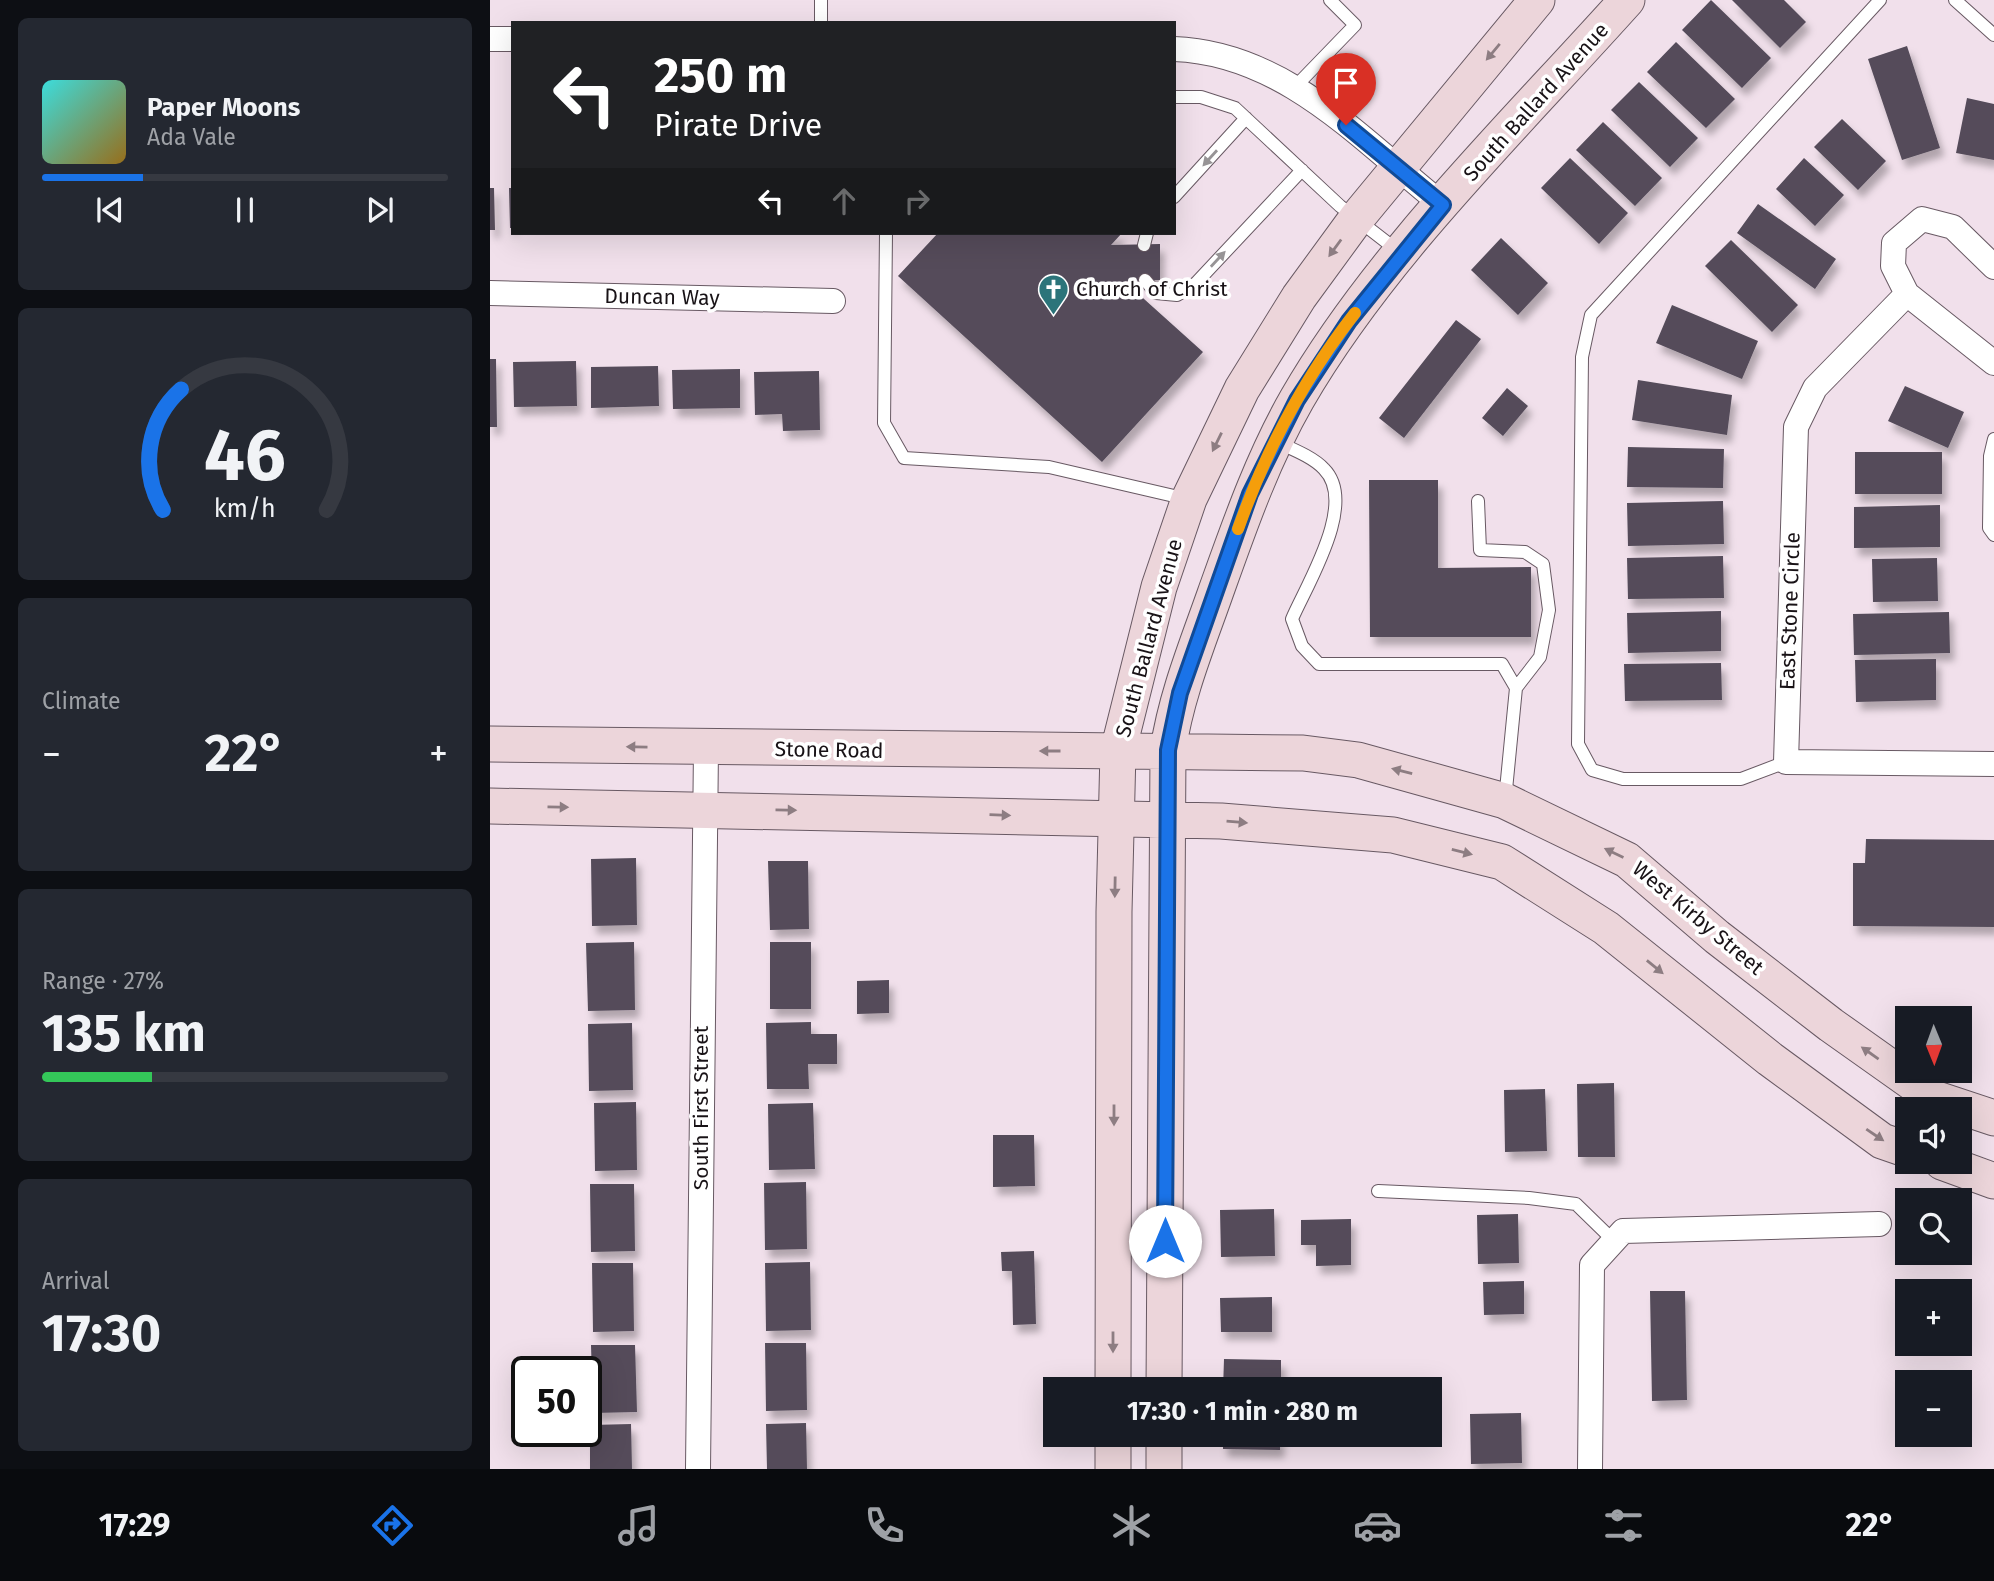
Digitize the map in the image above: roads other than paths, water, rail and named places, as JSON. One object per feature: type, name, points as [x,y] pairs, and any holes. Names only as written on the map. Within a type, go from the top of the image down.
[{"type":"main road","name":"South Ballard Avenue","points":[[1163,1377],[1141,820],[1118,751],[1159,587],[1189,499],[1242,389],[1299,297],[1356,219],[1537,0]]},
{"type":"main road","name":"South Ballard Avenue","points":[[1114,1377],[1141,820],[1168,750],[1185,681],[1250,494],[1304,388],[1349,321],[1401,253],[1628,0]]},
{"type":"main road","name":"Stone Road","points":[[490,744],[1168,750]]},
{"type":"main road","name":"West Kirby Street","points":[[1168,750],[1303,753],[1358,760],[1505,801],[1628,860],[1717,937],[1831,1026],[1934,1098],[1994,1118]]},
{"type":"main road","points":[[490,806],[705,808],[1221,821],[1393,835],[1502,862],[1606,928],[1770,1059],[1882,1141],[1895,1146]]},
{"type":"main road","points":[[1972,1173],[1994,1181]]},
{"type":"main road","points":[[1113,1447],[1113,1469]]},
{"type":"main road","points":[[1164,1447],[1164,1469]]},
{"type":"street","points":[[490,39],[511,39]]},
{"type":"street","points":[[1176,49],[1204,50],[1260,67],[1296,86],[1443,205]]},
{"type":"street","points":[[1994,267],[1953,227],[1922,219],[1894,243],[1893,266],[1907,294],[1994,363]]},
{"type":"street","name":"Duncan Way","points":[[490,293],[833,301]]},
{"type":"street","name":"East Stone Circle","points":[[1786,762],[1796,427],[1815,388],[1907,294]]},
{"type":"street","name":"South First Street","points":[[698,1469],[706,748]]},
{"type":"street","points":[[1786,762],[1994,764]]},
{"type":"street","points":[[1590,1469],[1592,1265],[1618,1236],[1879,1224]]},
{"type":"lane","points":[[821,0],[821,21]]},
{"type":"lane","points":[[1296,86],[1355,24],[1330,0]]},
{"type":"lane","points":[[1786,762],[1741,779],[1623,779],[1592,770],[1578,744],[1583,358],[1591,315],[1880,0]]},
{"type":"lane","points":[[1955,0],[1994,35]]},
{"type":"lane","points":[[1176,97],[1201,97],[1235,108],[1356,219],[1401,253]]},
{"type":"lane","points":[[1176,195],[1246,118]]},
{"type":"lane","points":[[1145,280],[1156,293],[1177,295],[1196,283],[1301,170]]},
{"type":"lane","points":[[886,235],[884,423],[904,458],[1049,467],[1189,499]]},
{"type":"lane","points":[[1994,439],[1990,456],[1989,528],[1994,535]]},
{"type":"lane","points":[[1277,442],[1325,469],[1338,498],[1334,524],[1292,619],[1302,646],[1319,664],[1502,664],[1516,688]]},
{"type":"lane","points":[[1478,501],[1480,550],[1525,552],[1543,564],[1549,611],[1539,657],[1516,688],[1505,801]]},
{"type":"lane","points":[[1378,1191],[1529,1198],[1576,1204],[1618,1236]]},
{"type":"place","name":"Church of Christ","points":[[1053,316]]}]
